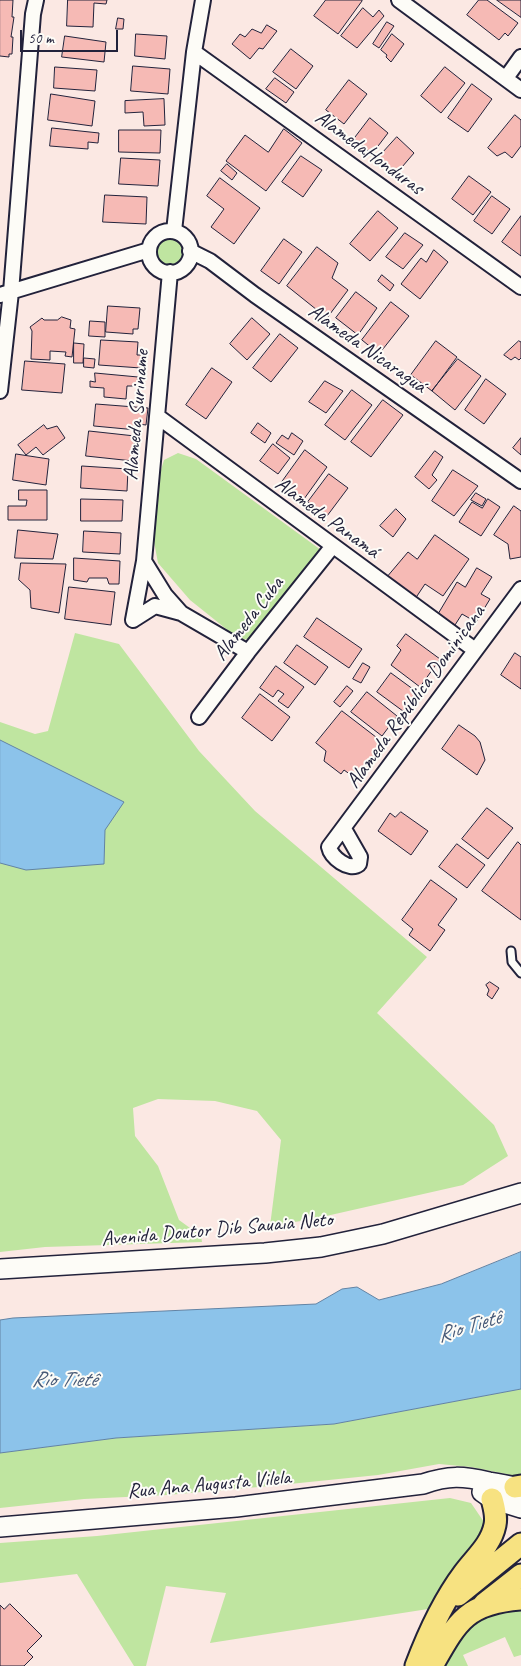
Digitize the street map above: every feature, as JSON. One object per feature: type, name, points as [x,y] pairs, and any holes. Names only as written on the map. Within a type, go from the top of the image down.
[{"type":"main road","name":"Avenida Doutor Dib Sauaia Neto","points":[[0,1269],[265,1253],[320,1247],[382,1234],[521,1193]]},
{"type":"main road","name":"Rua Ana Augusta Vilela","points":[[0,1527],[236,1507],[423,1484],[438,1478],[455,1476],[471,1477],[519,1487]]},
{"type":"main road","name":"Rua Ana Augusta Vilela","points":[[423,1484],[439,1488],[466,1486],[521,1508]]},
{"type":"main road","points":[[416,1666],[431,1628],[463,1574],[486,1546],[492,1535],[496,1524],[492,1498]]},
{"type":"main road","points":[[446,1604],[521,1544]]},
{"type":"main road","points":[[432,1666],[455,1628],[467,1615],[482,1606],[521,1575]]},
{"type":"main road","points":[[482,1606],[516,1600]]},
{"type":"street","points":[[0,391],[5,294],[36,0]]},
{"type":"street","points":[[174,231],[194,52],[203,0]]},
{"type":"street","points":[[399,0],[521,90]]},
{"type":"street","name":"AlamedaHonduras","points":[[194,52],[521,287]]},
{"type":"street","points":[[506,78],[521,56]]},
{"type":"street","points":[[167,231],[174,231],[186,238],[190,251],[186,264],[181,269],[170,272],[162,271],[152,262],[149,250],[151,242],[155,237],[167,231]]},
{"type":"street","points":[[5,294],[79,273],[149,250]]},
{"type":"street","name":"Alameda Nicaraguá","points":[[190,251],[210,262],[521,481]]},
{"type":"street","name":"Alameda Suriname","points":[[170,272],[144,560],[133,620],[155,606],[182,613]]},
{"type":"street","name":"Alameda Panamá","points":[[157,416],[475,650]]},
{"type":"street","name":"Alameda Cuba","points":[[199,717],[332,546]]},
{"type":"street","points":[[144,560],[166,595],[182,613],[248,652]]},
{"type":"street","name":"Alameda República Dominicana","points":[[344,829],[521,589]]},
{"type":"lane","points":[[511,951],[512,962],[521,973]]},
{"type":"green space","points":[[170,238],[180,242],[184,252],[180,262],[170,266],[160,262],[156,252],[160,242]]},
{"type":"green space","points":[[178,453],[196,459],[321,550],[255,638],[240,640],[190,600],[158,563],[152,531],[158,480],[164,460]]},
{"type":"green space","points":[[75,633],[119,644],[199,751],[255,811],[427,957],[377,1013],[494,1125],[508,1156],[463,1185],[313,1219],[270,1226],[281,1140],[257,1111],[215,1101],[158,1099],[133,1108],[135,1136],[158,1166],[179,1220],[201,1236],[202,1242],[45,1247],[0,1252],[0,722],[35,734],[48,731]]},
{"type":"green space","points":[[521,1389],[521,1477],[471,1467],[439,1464],[378,1475],[270,1486],[167,1495],[84,1499],[0,1508],[0,1453],[116,1438],[334,1424]]},
{"type":"green space","points":[[450,1498],[471,1503],[484,1522],[479,1546],[452,1570],[428,1609],[210,1643],[226,1593],[166,1586],[146,1666],[134,1666],[77,1574],[0,1583],[0,1543],[97,1536]]},
{"type":"green space","points":[[507,1609],[521,1611],[521,1655],[514,1657],[505,1637],[463,1655],[468,1666],[441,1666],[474,1618]]},
{"type":"water","points":[[0,740],[124,802],[105,830],[104,864],[26,870],[0,863]]},
{"type":"water","name":"Rio Tietê","points":[[521,1252],[521,1389],[334,1424],[116,1438],[0,1453],[0,1320],[316,1304],[342,1289],[357,1287],[379,1300],[441,1284]]},
{"type":"building","points":[[0,0],[13,0],[12,54],[9,54],[9,57],[0,56]]},
{"type":"building","points":[[68,0],[107,0],[106,4],[94,3],[93,27],[67,26]]},
{"type":"building","points":[[326,0],[362,0],[338,34],[314,16]]},
{"type":"building","points":[[479,0],[487,0],[518,23],[508,36],[505,33],[499,40],[467,15]]},
{"type":"building","points":[[497,0],[521,0],[521,17]]},
{"type":"building","points":[[363,8],[373,17],[379,10],[384,16],[357,48],[341,36]]},
{"type":"building","points":[[118,18],[124,19],[123,29],[116,29]]},
{"type":"building","points":[[387,22],[394,26],[379,48],[373,44]]},
{"type":"building","points":[[267,25],[277,31],[263,49],[259,48],[250,59],[232,44],[240,34],[245,37],[252,29],[261,33]]},
{"type":"building","points":[[136,34],[167,36],[165,59],[135,56]]},
{"type":"building","points":[[392,34],[404,44],[391,62],[381,50]]},
{"type":"building","points":[[65,36],[106,42],[104,62],[62,57]]},
{"type":"building","points":[[291,49],[313,66],[296,89],[273,72]]},
{"type":"building","points":[[133,66],[170,69],[168,94],[131,91]]},
{"type":"building","points":[[55,67],[97,70],[95,91],[54,88]]},
{"type":"building","points":[[445,67],[465,83],[441,113],[421,96]]},
{"type":"building","points":[[275,78],[294,92],[286,103],[266,89]]},
{"type":"building","points":[[349,80],[367,94],[344,124],[326,110]]},
{"type":"building","points":[[472,84],[492,99],[468,132],[448,118]]},
{"type":"building","points":[[51,94],[95,101],[92,126],[48,120]]},
{"type":"building","points":[[164,99],[165,125],[144,126],[143,112],[125,113],[125,101]]},
{"type":"building","points":[[515,115],[521,120],[521,146],[512,158],[505,152],[497,156],[488,148]]},
{"type":"building","points":[[370,118],[388,133],[372,154],[354,139]]},
{"type":"building","points":[[52,128],[99,133],[98,143],[88,142],[88,149],[50,146]]},
{"type":"building","points":[[284,129],[302,143],[266,191],[226,161],[245,135],[268,152]]},
{"type":"building","points":[[119,130],[161,130],[160,153],[119,152]]},
{"type":"building","points":[[397,137],[414,153],[396,174],[378,158]]},
{"type":"building","points":[[301,156],[322,170],[303,197],[282,182]]},
{"type":"building","points":[[121,158],[160,160],[158,186],[119,184]]},
{"type":"building","points":[[227,164],[237,173],[232,180],[221,171]]},
{"type":"building","points":[[469,176],[491,192],[473,215],[452,199]]},
{"type":"building","points":[[220,178],[260,208],[234,244],[211,227],[224,209],[207,196]]},
{"type":"building","points":[[105,195],[147,197],[146,224],[103,222]]},
{"type":"building","points":[[492,196],[510,209],[492,234],[474,221]]},
{"type":"building","points":[[378,211],[398,228],[370,261],[350,244]]},
{"type":"building","points":[[521,216],[521,256],[502,242]]},
{"type":"building","points":[[405,233],[423,245],[403,269],[386,257]]},
{"type":"building","points":[[284,239],[302,252],[279,284],[261,271]]},
{"type":"building","points":[[317,247],[338,263],[332,278],[348,290],[327,318],[287,286]]},
{"type":"building","points":[[434,250],[448,262],[420,299],[401,284],[421,258],[426,262]]},
{"type":"building","points":[[382,275],[394,285],[390,291],[378,281]]},
{"type":"building","points":[[356,292],[377,308],[358,335],[336,318]]},
{"type":"building","points":[[391,302],[409,316],[379,354],[362,340]]},
{"type":"building","points":[[108,306],[140,308],[138,329],[133,329],[133,334],[106,332]]},
{"type":"building","points":[[62,317],[71,320],[70,328],[75,329],[72,357],[65,356],[66,352],[50,351],[50,360],[31,359],[32,331],[30,327],[42,318],[44,320],[57,320]]},
{"type":"building","points":[[252,318],[270,334],[247,360],[230,344]]},
{"type":"building","points":[[90,321],[105,322],[105,337],[89,336]]},
{"type":"building","points":[[280,334],[298,348],[271,382],[253,368]]},
{"type":"building","points":[[101,340],[138,342],[137,355],[142,355],[141,368],[99,365]]},
{"type":"building","points":[[436,341],[457,357],[432,391],[411,375]]},
{"type":"building","points":[[519,341],[521,342],[521,358],[519,360],[515,357],[511,360],[504,355]]},
{"type":"building","points":[[74,343],[84,344],[83,363],[74,363]]},
{"type":"building","points":[[84,358],[95,359],[94,368],[84,367]]},
{"type":"building","points":[[458,359],[481,376],[455,410],[432,391]]},
{"type":"building","points":[[25,361],[65,364],[62,393],[22,390]]},
{"type":"building","points":[[212,368],[232,382],[206,419],[186,405]]},
{"type":"building","points":[[95,373],[138,377],[137,386],[127,386],[126,399],[104,397],[104,388],[90,387],[90,381],[95,382]]},
{"type":"building","points":[[486,379],[506,394],[484,424],[465,410]]},
{"type":"building","points":[[325,381],[343,391],[326,413],[309,402]]},
{"type":"building","points":[[352,390],[372,405],[345,440],[325,425]]},
{"type":"building","points":[[383,400],[403,415],[371,457],[351,442]]},
{"type":"building","points":[[96,404],[148,408],[146,425],[138,424],[137,430],[94,426]]},
{"type":"building","points":[[258,423],[271,433],[265,443],[251,433]]},
{"type":"building","points":[[44,425],[47,429],[57,426],[65,438],[43,455],[36,447],[26,455],[18,445]]},
{"type":"building","points":[[89,431],[135,436],[133,461],[86,456]]},
{"type":"building","points":[[292,433],[303,441],[294,455],[276,443],[282,435],[288,439]]},
{"type":"building","points":[[521,438],[521,455],[513,448]]},
{"type":"building","points":[[273,444],[290,458],[278,474],[260,461]]},
{"type":"building","points":[[305,450],[327,467],[304,499],[282,482]]},
{"type":"building","points":[[435,451],[443,457],[432,475],[437,480],[429,489],[415,477]]},
{"type":"building","points":[[16,454],[49,459],[46,485],[13,480]]},
{"type":"building","points":[[82,466],[128,469],[127,491],[81,488]]},
{"type":"building","points":[[453,470],[478,486],[454,516],[432,501]]},
{"type":"building","points":[[329,474],[348,488],[327,516],[308,502]]},
{"type":"building","points":[[19,490],[47,490],[47,520],[8,520],[8,506],[26,506],[27,500],[19,500]]},
{"type":"building","points":[[476,493],[486,499],[482,506],[471,500]]},
{"type":"building","points":[[81,499],[123,500],[122,521],[81,521]]},
{"type":"building","points":[[488,499],[500,507],[481,536],[459,522],[472,502],[482,508]]},
{"type":"building","points":[[514,506],[521,511],[521,557],[510,559],[508,544],[494,535]]},
{"type":"building","points":[[396,509],[406,519],[393,537],[380,526]]},
{"type":"building","points":[[18,530],[58,534],[53,559],[15,558]]},
{"type":"building","points":[[84,531],[121,533],[120,554],[83,552]]},
{"type":"building","points":[[435,535],[469,559],[443,596],[425,584],[415,599],[386,578],[408,552],[417,559]]},
{"type":"building","points":[[74,558],[120,561],[119,584],[109,584],[107,578],[89,578],[87,582],[74,580]]},
{"type":"building","points":[[21,563],[66,564],[59,613],[31,608],[30,590],[19,580]]},
{"type":"building","points":[[477,568],[492,577],[481,594],[490,599],[476,622],[462,614],[455,625],[438,614],[457,582],[465,587]]},
{"type":"building","points":[[69,587],[115,592],[111,625],[65,619]]},
{"type":"building","points":[[317,618],[362,649],[349,668],[304,637]]},
{"type":"building","points":[[406,634],[440,659],[420,687],[391,665],[401,650],[397,646]]},
{"type":"building","points":[[297,645],[328,667],[315,685],[284,663]]},
{"type":"building","points":[[515,653],[521,657],[521,689],[501,675]]},
{"type":"building","points":[[363,663],[370,667],[361,683],[353,679]]},
{"type":"building","points":[[276,666],[304,687],[288,708],[278,701],[284,694],[278,690],[273,697],[260,688]]},
{"type":"building","points":[[391,673],[421,695],[407,714],[377,692]]},
{"type":"building","points":[[347,686],[353,691],[340,707],[334,702]]},
{"type":"building","points":[[367,692],[397,716],[382,736],[351,712]]},
{"type":"building","points":[[260,694],[290,717],[272,741],[242,718]]},
{"type":"building","points":[[342,711],[385,744],[358,780],[344,770],[341,774],[324,761],[326,751],[316,743]]},
{"type":"building","points":[[459,725],[475,736],[480,742],[485,760],[477,775],[442,749]]},
{"type":"building","points":[[487,808],[513,828],[488,859],[462,839]]},
{"type":"building","points":[[401,812],[428,831],[411,855],[378,831],[390,813],[395,817]]},
{"type":"building","points":[[518,842],[521,845],[521,920],[482,891]]},
{"type":"building","points":[[457,844],[485,865],[467,888],[439,867]]},
{"type":"building","points":[[431,880],[457,899],[438,925],[445,930],[430,951],[409,935],[413,929],[402,920]]},
{"type":"building","points":[[490,982],[499,988],[492,999],[487,995],[489,990],[486,985]]},
{"type":"building","points":[[10,1604],[42,1636],[27,1651],[33,1657],[24,1666],[0,1666],[0,1605],[4,1609]]}]
